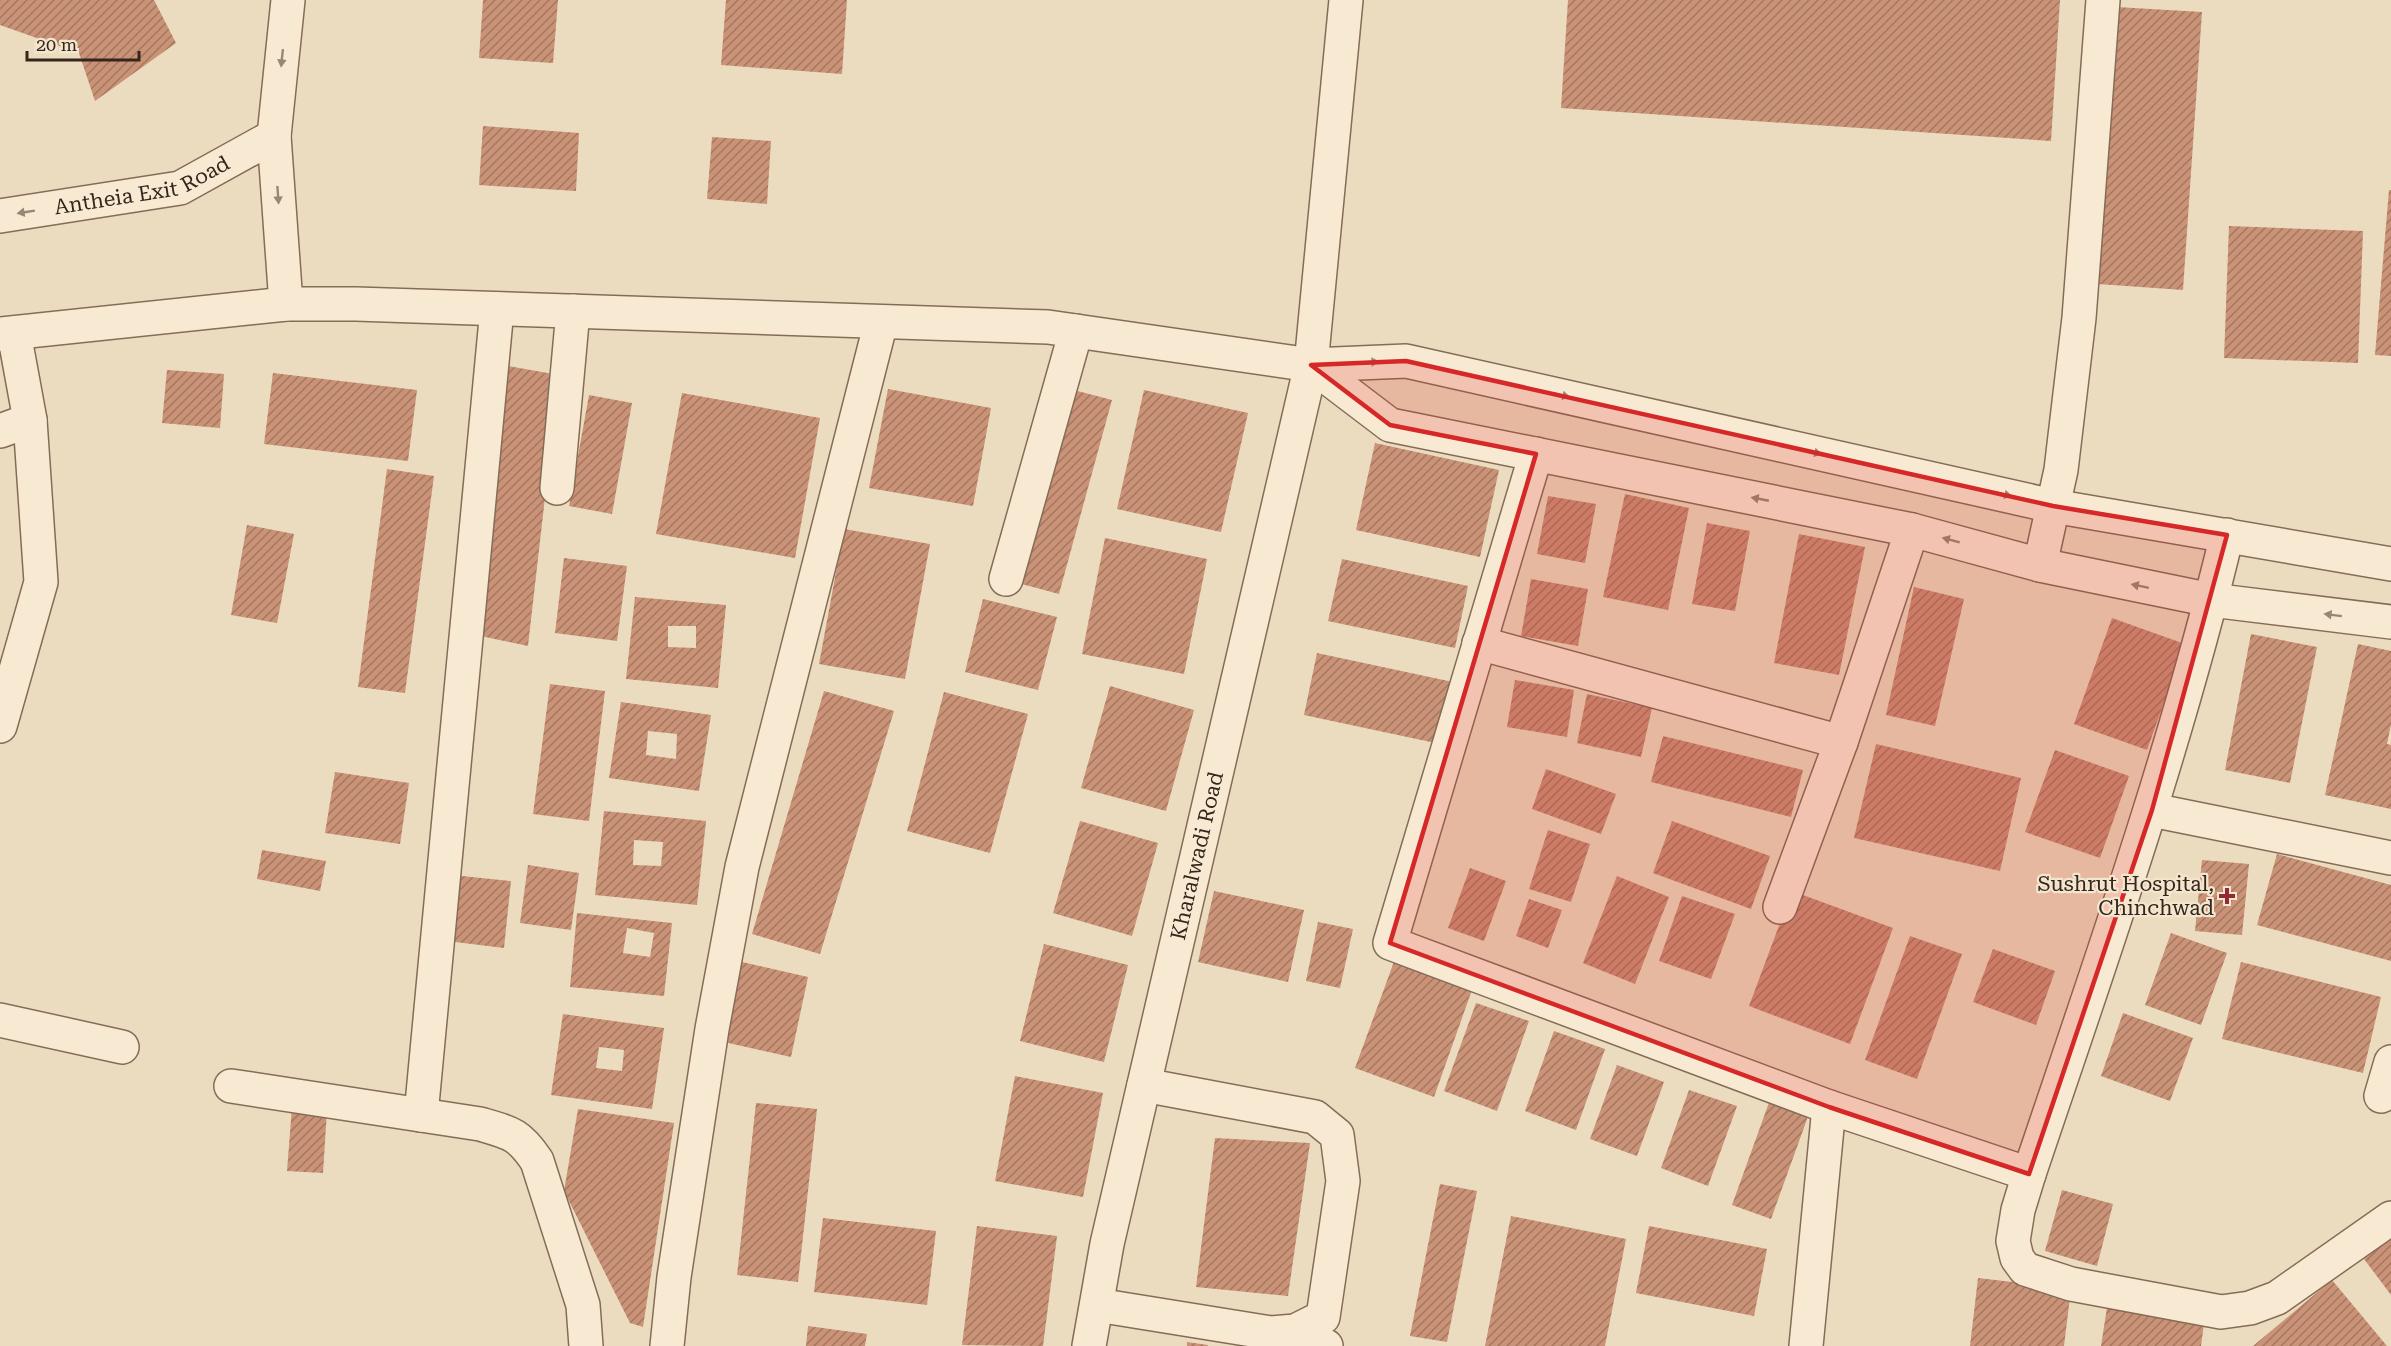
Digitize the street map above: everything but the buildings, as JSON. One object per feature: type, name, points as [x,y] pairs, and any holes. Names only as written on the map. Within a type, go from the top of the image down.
[{"type":"street","points":[[286,304],[274,136],[288,0]]},
{"type":"street","name":"Kharalwadi Road","points":[[1089,1346],[1107,1244],[1311,365],[1346,0]]},
{"type":"street","points":[[2040,565],[2061,470],[2079,318],[2103,0]]},
{"type":"street","name":"Antheia Exit Road","points":[[0,216],[180,188],[274,136]]},
{"type":"street","points":[[0,726],[41,582],[15,426],[7,333],[286,304],[356,304],[1048,327],[1311,365],[1406,361],[2054,506],[2391,564]]},
{"type":"street","points":[[421,1115],[497,309]]},
{"type":"street","points":[[557,488],[573,311]]},
{"type":"street","points":[[668,1346],[674,1277],[712,1029],[742,867],[880,322]]},
{"type":"street","points":[[1006,579],[1076,331]]},
{"type":"street","points":[[1311,365],[1390,425],[1912,530],[2040,565],[2211,600],[2391,622]]},
{"type":"street","points":[[1536,454],[1390,943],[1829,1107],[2029,1174]]},
{"type":"street","points":[[1780,907],[1841,742],[1912,530]]},
{"type":"street","points":[[2227,535],[2152,810],[2018,1210],[2013,1241],[2017,1258],[2025,1269],[2071,1284],[2221,1312],[2250,1308],[2277,1298],[2391,1218]]},
{"type":"street","points":[[1479,643],[1841,742]]},
{"type":"street","points":[[2152,810],[2391,858]]},
{"type":"street","points":[[0,1020],[122,1047]]},
{"type":"street","points":[[2381,1096],[2391,1062]]},
{"type":"street","points":[[1097,1305],[1270,1333],[1295,1331],[1323,1317],[1343,1181],[1337,1135],[1316,1117],[1144,1084]]},
{"type":"street","points":[[231,1086],[480,1124],[503,1130],[524,1142],[537,1161],[583,1305],[586,1346]]},
{"type":"street","points":[[1806,1346],[1829,1107]]},
{"type":"street","points":[[1295,1331],[1326,1346]]},
{"type":"highlighted area","points":[[1406,361],[2053,506],[2227,535],[2152,810],[2029,1174],[1829,1107],[1390,943],[1536,454],[1390,425],[1311,365]]},
{"type":"place","name":"Sushrut Hospital, Chinchwad","points":[[2227,896]]}]
